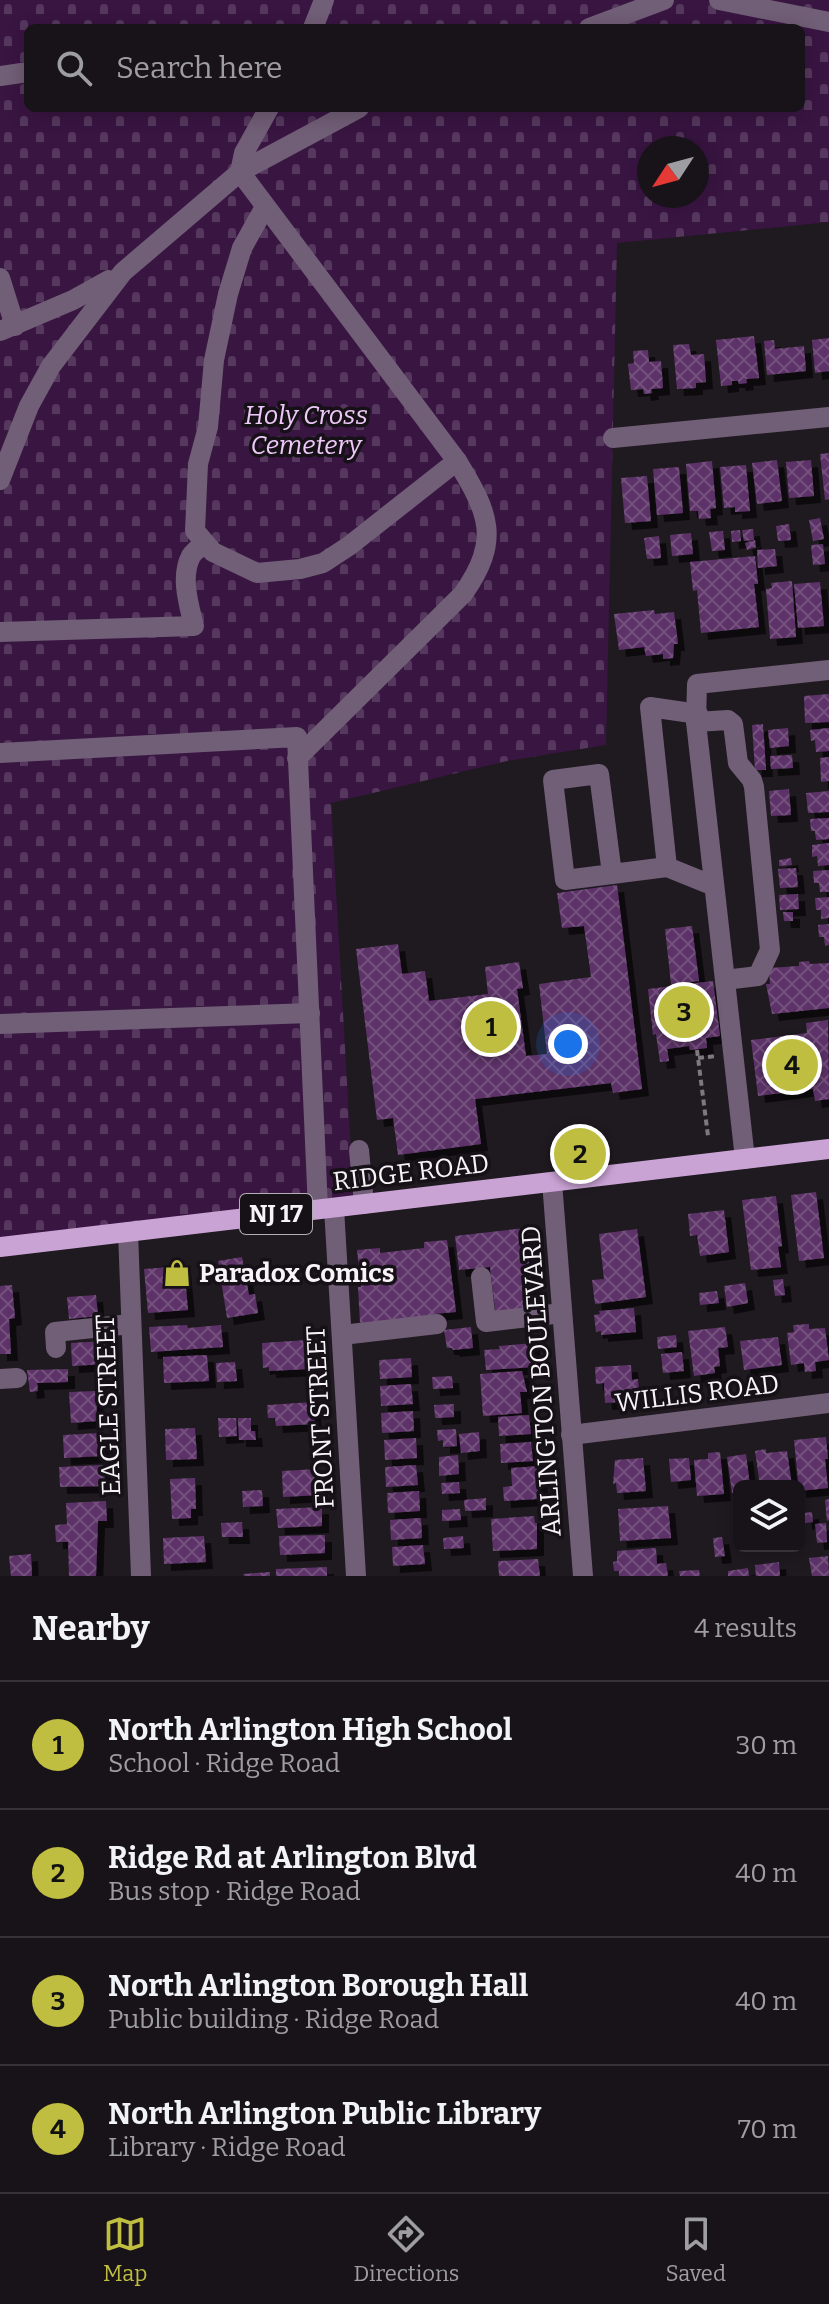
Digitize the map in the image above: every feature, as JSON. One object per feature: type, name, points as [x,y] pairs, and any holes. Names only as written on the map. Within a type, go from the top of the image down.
[{"type":"main road","name":"RIDGE ROAD","points":[[0,1247],[829,1149]]},
{"type":"street","points":[[315,24],[324,0]]},
{"type":"street","points":[[600,24],[664,0]]},
{"type":"street","points":[[719,0],[829,22]]},
{"type":"street","points":[[0,76],[24,73]]},
{"type":"street","points":[[267,112],[244,153],[240,172],[457,461],[483,508],[487,532],[486,553],[479,571],[463,594],[297,758]]},
{"type":"street","points":[[0,480],[29,406],[51,366],[123,272],[240,172],[352,112]]},
{"type":"street","points":[[265,207],[242,248],[228,294],[214,360],[208,427],[198,464],[195,531],[213,552],[257,573],[300,569],[323,563],[457,461]]},
{"type":"street","points":[[0,278],[8,328],[73,300],[123,272]]},
{"type":"street","points":[[613,438],[829,417]]},
{"type":"street","points":[[0,632],[194,626],[186,596],[187,575],[191,556],[205,543]]},
{"type":"street","points":[[745,1159],[697,718],[697,684],[829,670]]},
{"type":"street","points":[[667,867],[650,707],[697,718],[728,720],[733,724],[738,763],[754,787],[770,950],[758,976],[725,980]]},
{"type":"street","points":[[0,753],[297,737],[297,758]]},
{"type":"street","name":"FRONT STREET","points":[[297,758],[310,1013],[326,1208],[342,1335],[356,1576]]},
{"type":"street","points":[[612,874],[599,774],[553,780],[565,880],[667,867],[714,886]]},
{"type":"street","points":[[0,1024],[310,1013]]},
{"type":"street","points":[[359,1150],[364,1204]]},
{"type":"street","name":"ARLINGTON BOULEVARD","points":[[552,1182],[583,1576]]},
{"type":"street","name":"EAGLE STREET","points":[[128,1232],[141,1576]]},
{"type":"street","points":[[481,1277],[486,1322],[562,1313]]},
{"type":"street","points":[[56,1348],[55,1332],[131,1324]]},
{"type":"street","points":[[342,1335],[437,1324]]},
{"type":"street","name":"WILLIS ROAD","points":[[571,1435],[829,1403]]},
{"type":"path","points":[[697,1050],[708,1136]]},
{"type":"path","points":[[698,1058],[723,1055]]},
{"type":"green space","name":"Holy Cross Cemetery","points":[[0,0],[829,0],[829,222],[617,243],[606,745],[507,761],[331,803],[354,1205],[0,1247]]},
{"type":"building","points":[[754,336],[759,378],[746,379],[747,383],[739,384],[732,381],[732,385],[721,386],[716,340]]},
{"type":"building","points":[[829,338],[829,371],[815,373],[812,340]]},
{"type":"building","points":[[774,340],[775,349],[804,346],[806,371],[767,375],[764,341]]},
{"type":"building","points":[[689,344],[691,355],[704,354],[706,382],[696,383],[696,388],[677,389],[673,345]]},
{"type":"building","points":[[648,350],[649,362],[661,361],[663,388],[651,389],[652,393],[644,394],[643,389],[631,390],[628,364],[634,363],[633,351]]},
{"type":"building","points":[[829,453],[829,499],[825,500],[820,454]]},
{"type":"building","points":[[777,460],[782,501],[757,504],[752,463]]},
{"type":"building","points":[[811,460],[814,496],[789,498],[786,462]]},
{"type":"building","points":[[712,461],[716,508],[710,509],[711,518],[699,519],[698,511],[690,511],[686,464]]},
{"type":"building","points":[[746,465],[750,511],[735,512],[735,507],[724,508],[720,467]]},
{"type":"building","points":[[679,467],[683,513],[657,515],[653,469]]},
{"type":"building","points":[[647,476],[651,521],[625,523],[621,478]]},
{"type":"building","points":[[820,518],[824,539],[813,541],[809,520]]},
{"type":"building","points":[[789,524],[791,540],[778,541],[776,526]]},
{"type":"building","points":[[753,529],[754,540],[744,541],[742,530]]},
{"type":"building","points":[[740,530],[741,541],[732,542],[731,531]]},
{"type":"building","points":[[723,531],[725,550],[712,551],[709,532]]},
{"type":"building","points":[[691,533],[693,554],[672,556],[670,535]]},
{"type":"building","points":[[659,536],[661,558],[647,559],[644,538]]},
{"type":"building","points":[[755,540],[756,547],[747,550],[745,543]]},
{"type":"building","points":[[823,544],[825,564],[813,565],[811,545]]},
{"type":"building","points":[[775,549],[777,566],[758,568],[757,550]]},
{"type":"building","points":[[755,556],[758,584],[754,584],[759,627],[701,633],[697,590],[693,591],[690,562]]},
{"type":"building","points":[[792,581],[796,637],[770,639],[766,589],[772,588],[771,583]]},
{"type":"building","points":[[820,582],[824,626],[798,628],[794,584]]},
{"type":"building","points":[[654,610],[655,614],[674,612],[678,644],[674,644],[673,658],[663,659],[663,654],[646,656],[644,647],[619,650],[614,614]]},
{"type":"building","points":[[829,694],[829,722],[805,723],[804,696]]},
{"type":"building","points":[[763,724],[766,770],[755,770],[752,725]]},
{"type":"building","points":[[788,728],[789,746],[770,748],[768,730]]},
{"type":"building","points":[[829,728],[829,751],[816,752],[810,730]]},
{"type":"building","points":[[792,755],[793,768],[771,769],[770,756]]},
{"type":"building","points":[[829,757],[829,781],[821,782],[820,758]]},
{"type":"building","points":[[789,789],[791,815],[771,816],[769,791]]},
{"type":"building","points":[[829,791],[829,812],[808,813],[806,793]]},
{"type":"building","points":[[829,818],[829,839],[816,840],[810,819]]},
{"type":"building","points":[[829,843],[829,865],[818,866],[817,856],[812,857],[812,845]]},
{"type":"building","points":[[791,858],[792,865],[779,866],[779,860]]},
{"type":"building","points":[[796,868],[798,887],[780,888],[778,869]]},
{"type":"building","points":[[829,870],[829,892],[820,892],[819,883],[814,883],[813,871]]},
{"type":"building","points":[[617,885],[642,1089],[613,1093],[611,1083],[475,1099],[481,1144],[398,1155],[393,1118],[377,1120],[356,949],[398,944],[402,974],[425,971],[429,1001],[488,994],[485,967],[519,962],[523,988],[517,989],[526,1056],[547,1054],[539,984],[591,977],[584,926],[562,928],[557,893]]},
{"type":"building","points":[[798,894],[799,909],[780,910],[779,895]]},
{"type":"building","points":[[829,897],[829,918],[821,919],[821,910],[816,910],[815,898]]},
{"type":"building","points":[[783,912],[793,912],[793,921],[784,921]]},
{"type":"building","points":[[829,924],[829,945],[825,946],[824,937],[819,937],[818,925]]},
{"type":"building","points":[[692,926],[699,981],[671,984],[665,929]]},
{"type":"building","points":[[809,961],[810,964],[829,963],[829,1008],[772,1014],[766,984],[770,984],[769,968],[799,966],[799,962]]},
{"type":"building","points":[[713,981],[720,1036],[706,1038],[707,1048],[690,1050],[689,1046],[667,1049],[669,1061],[660,1062],[656,1034],[653,1035],[648,989]]},
{"type":"building","points":[[828,1020],[829,1099],[815,1101],[813,1089],[758,1096],[751,1040],[807,1033],[806,1023]]},
{"type":"building","points":[[816,1192],[824,1258],[799,1261],[791,1195]]},
{"type":"building","points":[[776,1196],[782,1246],[778,1247],[781,1267],[751,1270],[742,1200]]},
{"type":"building","points":[[724,1210],[729,1252],[700,1256],[697,1235],[690,1236],[688,1214]]},
{"type":"building","points":[[525,1228],[535,1312],[496,1317],[490,1267],[459,1270],[455,1236]]},
{"type":"building","points":[[637,1229],[646,1297],[595,1304],[592,1280],[604,1279],[599,1234]]},
{"type":"building","points":[[447,1240],[456,1312],[433,1314],[434,1317],[360,1323],[358,1287],[361,1287],[357,1250],[380,1248],[380,1253],[424,1248],[424,1242]]},
{"type":"building","points":[[242,1257],[249,1295],[255,1294],[258,1313],[227,1318],[218,1261]]},
{"type":"building","points":[[184,1266],[188,1310],[148,1313],[144,1269]]},
{"type":"building","points":[[783,1279],[785,1295],[775,1296],[773,1280]]},
{"type":"building","points":[[745,1283],[748,1303],[727,1307],[724,1286]]},
{"type":"building","points":[[12,1285],[15,1318],[9,1319],[11,1354],[0,1354],[0,1286]]},
{"type":"building","points":[[717,1291],[719,1303],[700,1305],[699,1293]]},
{"type":"building","points":[[96,1295],[98,1316],[69,1319],[67,1297]]},
{"type":"building","points":[[634,1308],[636,1332],[601,1335],[601,1331],[596,1332],[594,1315],[600,1314],[599,1311]]},
{"type":"building","points":[[809,1324],[809,1329],[825,1328],[829,1360],[815,1362],[816,1371],[805,1372],[804,1363],[791,1365],[787,1333],[794,1332],[793,1325]]},
{"type":"building","points":[[187,1325],[188,1328],[221,1325],[223,1347],[151,1352],[149,1327]]},
{"type":"building","points":[[471,1327],[473,1348],[447,1348],[444,1330]]},
{"type":"building","points":[[725,1327],[728,1347],[718,1348],[720,1366],[714,1367],[715,1373],[694,1376],[688,1331]]},
{"type":"building","points":[[676,1335],[677,1347],[658,1349],[657,1337]]},
{"type":"building","points":[[778,1337],[782,1365],[744,1370],[740,1341]]},
{"type":"building","points":[[307,1340],[309,1369],[269,1371],[269,1367],[263,1368],[262,1343]]},
{"type":"building","points":[[105,1341],[106,1364],[72,1366],[71,1343]]},
{"type":"building","points":[[533,1343],[535,1367],[486,1370],[484,1350]]},
{"type":"building","points":[[682,1352],[684,1371],[663,1373],[661,1354]]},
{"type":"building","points":[[207,1355],[209,1381],[164,1383],[163,1357]]},
{"type":"building","points":[[411,1358],[412,1377],[380,1379],[379,1360]]},
{"type":"building","points":[[235,1362],[237,1381],[217,1382],[216,1363]]},
{"type":"building","points":[[631,1365],[632,1380],[638,1379],[639,1391],[633,1391],[634,1401],[605,1403],[604,1383],[596,1384],[595,1367]]},
{"type":"building","points":[[68,1369],[68,1382],[37,1383],[38,1391],[30,1392],[27,1370]]},
{"type":"building","points":[[522,1371],[527,1392],[520,1392],[522,1413],[483,1416],[480,1374]]},
{"type":"building","points":[[452,1376],[453,1388],[433,1389],[432,1377]]},
{"type":"building","points":[[411,1384],[413,1404],[381,1406],[380,1386]]},
{"type":"building","points":[[96,1391],[97,1421],[71,1423],[69,1392]]},
{"type":"building","points":[[313,1402],[315,1424],[276,1426],[275,1418],[268,1418],[267,1405]]},
{"type":"building","points":[[454,1404],[454,1417],[435,1418],[434,1405]]},
{"type":"building","points":[[413,1411],[414,1431],[382,1433],[381,1413]]},
{"type":"building","points":[[529,1415],[531,1434],[499,1436],[498,1417]]},
{"type":"building","points":[[218,1418],[236,1418],[237,1436],[219,1437]]},
{"type":"building","points":[[238,1418],[251,1418],[251,1431],[255,1431],[256,1440],[239,1440]]},
{"type":"building","points":[[195,1428],[197,1459],[166,1460],[165,1429]]},
{"type":"building","points":[[456,1429],[457,1446],[443,1447],[443,1440],[438,1441],[437,1430]]},
{"type":"building","points":[[479,1432],[480,1451],[461,1453],[459,1434]]},
{"type":"building","points":[[100,1433],[107,1436],[107,1447],[102,1447],[102,1456],[64,1458],[63,1435]]},
{"type":"building","points":[[826,1437],[828,1488],[805,1490],[805,1480],[798,1480],[794,1440]]},
{"type":"building","points":[[416,1438],[417,1458],[385,1460],[384,1440]]},
{"type":"building","points":[[531,1442],[533,1461],[501,1463],[500,1444]]},
{"type":"building","points":[[755,1451],[787,1451],[791,1480],[759,1480]]},
{"type":"building","points":[[720,1452],[724,1494],[697,1496],[694,1460],[708,1459],[708,1453]]},
{"type":"building","points":[[746,1454],[749,1480],[733,1480],[733,1493],[732,1493],[727,1457]]},
{"type":"building","points":[[458,1455],[459,1474],[439,1476],[439,1457]]},
{"type":"building","points":[[643,1458],[646,1491],[617,1493],[616,1483],[613,1484],[615,1460]]},
{"type":"building","points":[[689,1458],[691,1480],[671,1482],[669,1459]]},
{"type":"building","points":[[104,1465],[105,1486],[60,1487],[59,1467]]},
{"type":"building","points":[[416,1465],[418,1485],[386,1487],[385,1467]]},
{"type":"building","points":[[540,1466],[538,1499],[504,1501],[503,1487],[512,1486],[511,1468]]},
{"type":"building","points":[[317,1469],[322,1486],[318,1487],[319,1495],[283,1497],[282,1471]]},
{"type":"building","points":[[195,1478],[196,1509],[191,1509],[191,1518],[172,1519],[170,1479]]},
{"type":"building","points":[[459,1482],[460,1493],[442,1494],[441,1483]]},
{"type":"building","points":[[262,1490],[263,1506],[243,1507],[242,1491]]},
{"type":"building","points":[[419,1491],[420,1511],[388,1513],[387,1493]]},
{"type":"building","points":[[486,1498],[486,1510],[465,1511],[464,1500]]},
{"type":"building","points":[[829,1499],[829,1520],[827,1521],[825,1500]]},
{"type":"building","points":[[106,1501],[107,1521],[98,1521],[96,1576],[69,1576],[68,1542],[56,1542],[55,1525],[67,1524],[66,1503]]},
{"type":"building","points":[[668,1506],[671,1538],[620,1541],[618,1509]]},
{"type":"building","points":[[322,1507],[322,1526],[278,1528],[276,1509]]},
{"type":"building","points":[[460,1509],[461,1520],[442,1521],[442,1510]]},
{"type":"building","points":[[812,1512],[813,1522],[805,1523],[805,1513]]},
{"type":"building","points":[[534,1516],[537,1549],[493,1551],[491,1519]]},
{"type":"building","points":[[421,1518],[422,1538],[391,1540],[390,1520]]},
{"type":"building","points":[[242,1522],[243,1537],[222,1537],[221,1523]]},
{"type":"building","points":[[826,1523],[827,1542],[817,1543],[815,1524]]},
{"type":"building","points":[[325,1535],[325,1553],[280,1555],[279,1536]]},
{"type":"building","points":[[204,1536],[206,1562],[164,1564],[163,1538]]},
{"type":"building","points":[[463,1536],[464,1548],[444,1549],[443,1538]]},
{"type":"building","points":[[722,1537],[725,1556],[715,1557],[713,1538]]},
{"type":"building","points":[[423,1545],[425,1564],[393,1566],[392,1547]]},
{"type":"building","points":[[656,1548],[657,1564],[666,1563],[668,1576],[619,1576],[619,1571],[614,1571],[617,1551]]},
{"type":"building","points":[[31,1554],[32,1576],[11,1576],[9,1556]]},
{"type":"building","points":[[828,1556],[829,1576],[812,1576],[809,1558]]},
{"type":"building","points":[[538,1559],[540,1576],[499,1576],[498,1561]]},
{"type":"building","points":[[779,1562],[780,1576],[756,1576],[755,1565]]},
{"type":"building","points":[[327,1567],[327,1576],[276,1576],[276,1569]]},
{"type":"building","points":[[748,1568],[749,1576],[728,1576],[728,1571]]},
{"type":"building","points":[[699,1570],[700,1576],[680,1576],[679,1571]]},
{"type":"building","points":[[270,1572],[270,1576],[243,1574]]},
{"type":"place","name":"North Arlington Borough Hall","points":[[684,1012]]},
{"type":"place","name":"North Arlington High School","points":[[491,1027]]},
{"type":"place","name":"North Arlington Public Library","points":[[792,1065]]},
{"type":"place","name":"Ridge Rd at Arlington Blvd","points":[[580,1154]]},
{"type":"place","name":"Paradox Comics","points":[[177,1273]]}]
